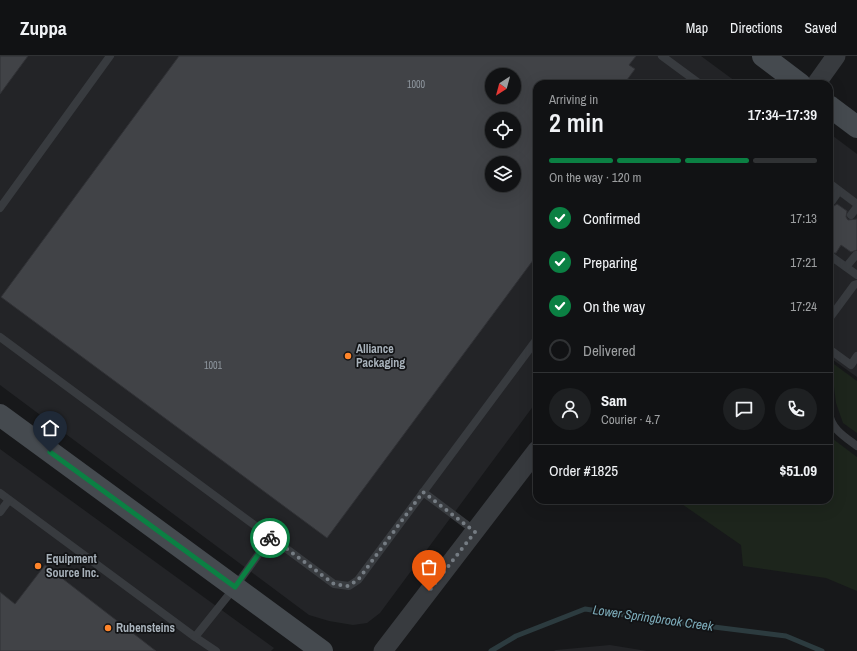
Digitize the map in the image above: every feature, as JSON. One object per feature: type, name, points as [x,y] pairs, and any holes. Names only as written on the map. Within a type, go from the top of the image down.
[{"type":"main road","points":[[763,56],[795,80]]},
{"type":"main road","points":[[833,109],[857,127]]},
{"type":"main road","points":[[0,415],[322,651]]},
{"type":"street","points":[[819,80],[836,56]]},
{"type":"street","points":[[383,651],[533,455]]},
{"type":"lane","points":[[0,208],[110,56]]},
{"type":"lane","points":[[662,56],[695,80]]},
{"type":"lane","points":[[833,186],[857,204]]},
{"type":"lane","points":[[833,200],[839,191]]},
{"type":"lane","points":[[851,215],[857,207]]},
{"type":"lane","points":[[846,267],[856,255]]},
{"type":"lane","points":[[833,258],[857,275]]},
{"type":"lane","points":[[833,314],[854,285],[857,284]]},
{"type":"lane","points":[[0,337],[334,584],[348,586],[358,580],[533,344]]},
{"type":"lane","points":[[833,352],[851,365],[857,356]]},
{"type":"lane","points":[[833,425],[843,436],[857,446]]},
{"type":"lane","points":[[423,492],[475,532]]},
{"type":"lane","points":[[0,493],[195,638],[216,651]]},
{"type":"lane","points":[[0,512],[9,500]]},
{"type":"lane","points":[[195,638],[235,587],[271,537]]},
{"type":"shaded area","name":"Alliance Packaging","points":[[0,56],[701,56],[734,80],[533,80],[533,406],[380,613],[367,623],[353,625],[329,621],[309,615],[0,385]]},
{"type":"shaded area","points":[[833,136],[857,154],[857,377],[833,360]]},
{"type":"shaded area","points":[[833,363],[857,381],[857,433],[843,423],[836,403]]},
{"type":"shaded area","points":[[833,439],[857,457],[857,591],[826,578],[743,566],[741,545],[682,504],[833,504]]},
{"type":"shaded area","points":[[0,449],[274,648],[271,651],[0,651]]},
{"type":"shaded area","points":[[610,645],[647,651],[554,651],[556,650]]},
{"type":"building","points":[[0,56],[28,56],[0,94]]},
{"type":"building","name":"Alliance Packaging","points":[[179,56],[636,56],[629,65],[635,69],[627,80],[533,80],[533,260],[327,538],[1,297]]},
{"type":"building","points":[[837,204],[847,211],[846,217],[848,220],[857,219],[857,250],[851,252],[841,245],[836,253],[833,253],[834,206]]},
{"type":"building","points":[[45,565],[156,651],[0,651],[0,592],[15,604]]},
{"type":"waterway","name":"Lower Springbrook Creek","points":[[491,651],[516,636],[585,609],[786,636],[822,651]]},
{"type":"way so far","points":[[270,538],[271,537],[334,584],[348,586],[358,580],[423,492],[475,532],[429,591]]},
{"type":"place","name":"Alliance Packaging","points":[[348,356]]},
{"type":"place","name":"Equipment Source Inc.","points":[[38,566]]},
{"type":"place","name":"Rubensteins","points":[[108,628]]},
{"type":"route","points":[[50,452],[235,587],[270,538]]}]
